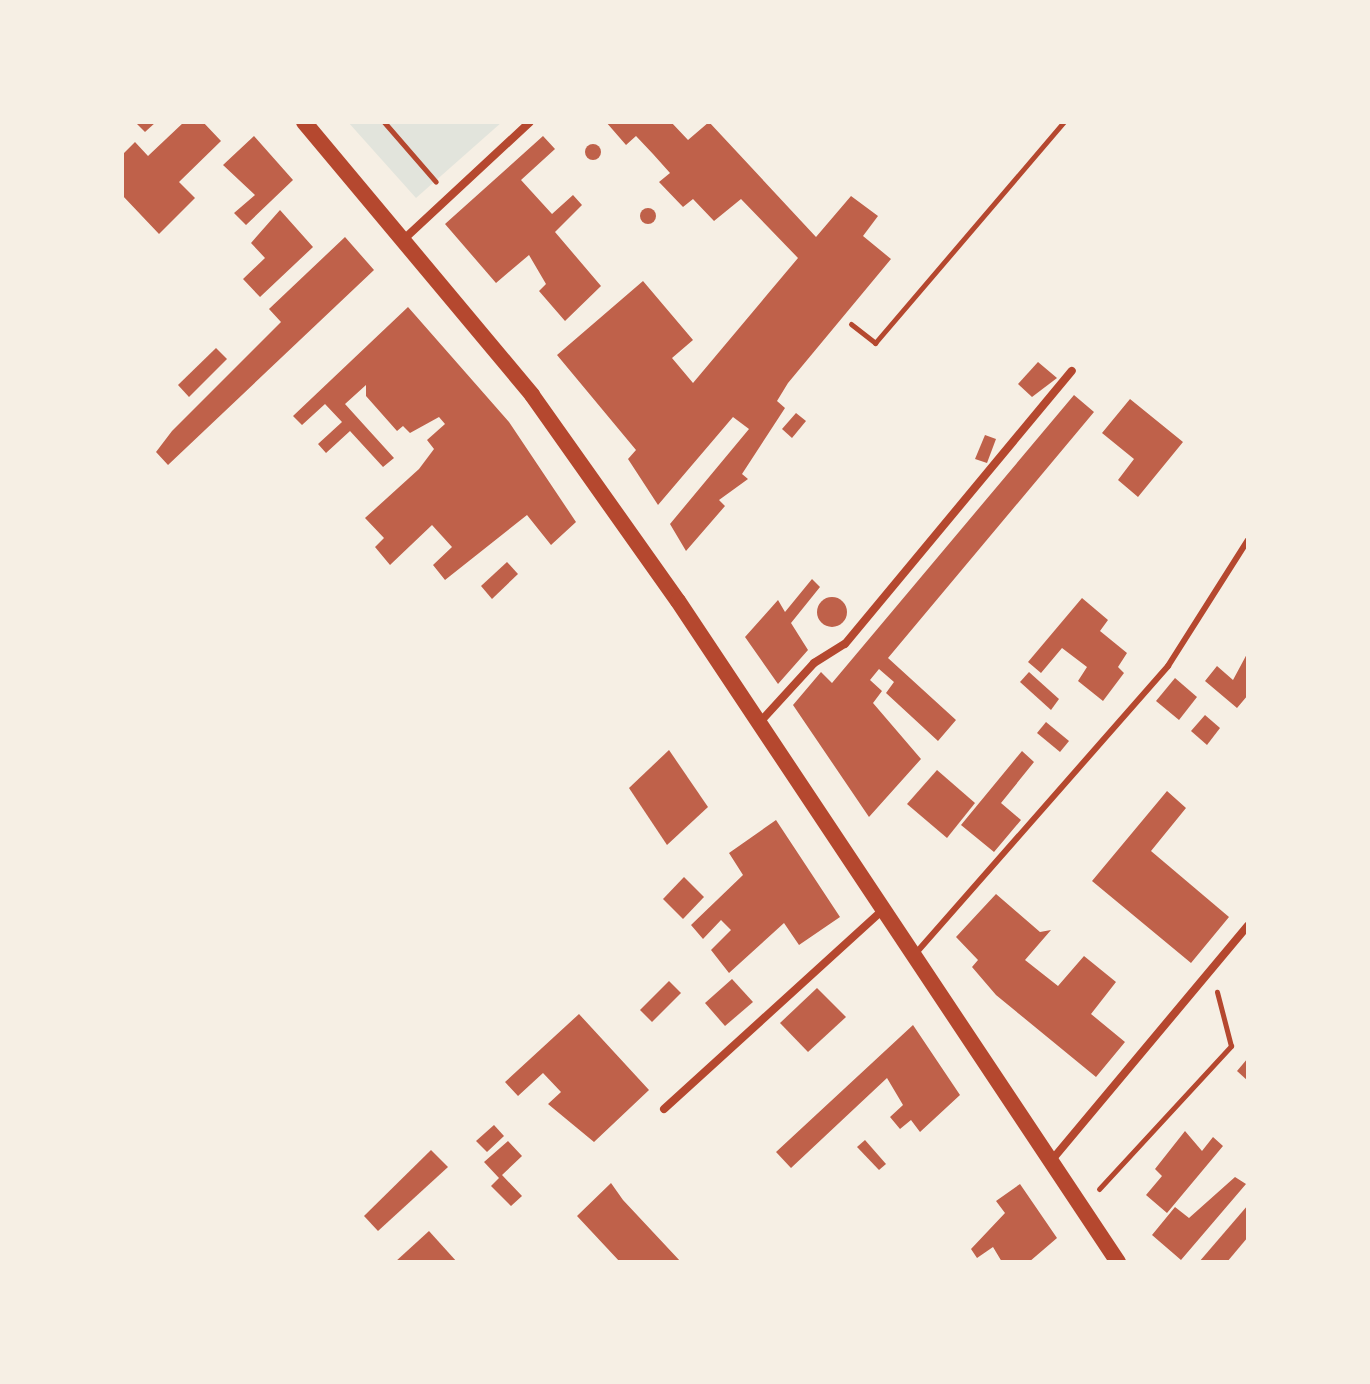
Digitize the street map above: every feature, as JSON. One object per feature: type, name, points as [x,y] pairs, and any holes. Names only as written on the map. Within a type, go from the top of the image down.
[{"type":"main road","points":[[304,122],[532,395],[760,722],[1118,1262]]},
{"type":"street","points":[[403,240],[530,122]]},
{"type":"street","points":[[760,722],[814,663],[845,644],[1072,371]]},
{"type":"street","points":[[664,1109],[885,908]]},
{"type":"street","points":[[1051,1161],[1248,925]]},
{"type":"lane","points":[[914,956],[1168,666],[1248,540]]},
{"type":"path","points":[[384,122],[450,198]]},
{"type":"path","points":[[851,324],[875,343],[1064,122]]},
{"type":"path","points":[[1080,1205],[1231,1046],[1212,969]]},
{"type":"shaded area","points":[[348,122],[502,122],[416,198]]},
{"type":"building","points":[[135,122],[156,122],[145,132]]},
{"type":"building","points":[[184,122],[203,122],[221,141],[179,182],[195,198],[159,234],[122,195],[122,155],[135,142],[148,156]]},
{"type":"building","points":[[606,122],[671,122],[688,140],[709,122],[816,237],[851,196],[878,216],[863,236],[891,259],[788,383],[777,401],[785,408],[742,474],[748,479],[719,500],[725,506],[686,551],[670,524],[749,429],[733,417],[658,505],[628,459],[636,450],[557,355],[643,281],[693,340],[672,358],[693,383],[798,258],[741,199],[714,221],[693,199],[683,207],[659,182],[670,173],[653,154],[636,136],[626,145]]},
{"type":"building","points":[[254,136],[293,180],[246,225],[234,213],[255,195],[223,165]]},
{"type":"building","points":[[543,136],[555,149],[521,180],[552,214],[573,195],[582,205],[555,232],[601,286],[565,321],[539,291],[546,284],[529,255],[496,283],[445,224]]},
{"type":"building","points":[[590,144],[596,144],[601,152],[599,158],[590,160],[585,155],[585,149]]},
{"type":"building","points":[[645,208],[651,208],[656,216],[654,222],[645,224],[640,219],[640,213]]},
{"type":"building","points":[[280,210],[313,247],[260,297],[243,279],[265,258],[251,243]]},
{"type":"building","points":[[345,237],[374,270],[168,465],[156,452],[172,431],[281,322],[269,309]]},
{"type":"building","points":[[408,307],[509,422],[576,522],[551,545],[527,515],[445,580],[433,565],[452,547],[432,525],[390,565],[375,547],[384,538],[365,518],[419,469],[434,449],[427,440],[445,424],[439,417],[410,433],[403,426],[397,431],[366,396],[366,385],[345,404],[394,458],[383,467],[350,431],[326,453],[318,444],[342,422],[325,404],[302,425],[293,416]]},
{"type":"building","points":[[216,348],[227,359],[189,397],[178,385]]},
{"type":"building","points":[[1038,362],[1057,378],[1032,397],[1018,384]]},
{"type":"building","points":[[1074,395],[1094,412],[888,658],[956,720],[938,741],[886,693],[894,682],[879,669],[870,680],[882,691],[873,703],[921,759],[869,817],[793,705],[821,672],[832,683]]},
{"type":"building","points":[[1130,399],[1183,442],[1138,497],[1118,480],[1134,459],[1102,433]]},
{"type":"building","points":[[796,413],[806,421],[792,438],[782,429]]},
{"type":"building","points":[[985,435],[996,439],[987,463],[975,459]]},
{"type":"building","points":[[507,562],[518,574],[492,599],[481,586]]},
{"type":"building","points":[[812,579],[820,587],[791,623],[808,650],[778,684],[745,637],[778,600],[785,612]]},
{"type":"building","points":[[832,597],[838,598],[846,606],[846,618],[838,626],[832,627],[826,626],[818,618],[817,612],[818,606],[826,598]]},
{"type":"building","points":[[1082,598],[1108,620],[1100,631],[1127,653],[1118,667],[1124,673],[1103,701],[1078,681],[1087,667],[1062,648],[1041,673],[1028,662]]},
{"type":"building","points":[[1248,652],[1248,695],[1237,708],[1205,681],[1217,666],[1233,680]]},
{"type":"building","points":[[1029,672],[1059,699],[1051,710],[1020,682]]},
{"type":"building","points":[[1175,678],[1197,697],[1179,720],[1156,701]]},
{"type":"building","points":[[1205,715],[1220,728],[1207,745],[1191,731]]},
{"type":"building","points":[[1046,722],[1069,741],[1060,752],[1037,733]]},
{"type":"building","points":[[669,750],[708,807],[667,845],[629,788]]},
{"type":"building","points":[[1022,751],[1034,762],[1001,803],[1021,820],[994,852],[961,825]]},
{"type":"building","points":[[937,770],[975,803],[947,838],[907,804]]},
{"type":"building","points":[[1167,791],[1186,808],[1151,851],[1229,917],[1191,963],[1092,881]]},
{"type":"building","points":[[776,820],[840,917],[799,945],[784,923],[729,973],[711,950],[731,930],[721,920],[703,939],[691,925],[743,875],[729,853]]},
{"type":"building","points":[[684,877],[704,897],[683,919],[663,899]]},
{"type":"building","points":[[996,894],[1040,932],[1051,930],[1025,960],[1058,986],[1084,956],[1116,982],[1091,1014],[1125,1042],[1096,1077],[996,995],[972,967],[978,960],[956,937]]},
{"type":"building","points":[[732,979],[753,1002],[725,1026],[705,1003]]},
{"type":"building","points":[[669,981],[681,993],[652,1022],[640,1010]]},
{"type":"building","points":[[817,988],[846,1017],[808,1052],[780,1023]]},
{"type":"building","points":[[579,1014],[649,1090],[594,1142],[548,1104],[561,1092],[543,1073],[518,1096],[505,1082]]},
{"type":"building","points":[[913,1025],[960,1095],[920,1132],[911,1120],[900,1129],[890,1117],[903,1105],[887,1078],[791,1168],[776,1152]]},
{"type":"building","points":[[1248,1058],[1248,1081],[1237,1071]]},
{"type":"building","points":[[494,1125],[504,1136],[487,1152],[476,1141]]},
{"type":"building","points":[[1185,1131],[1202,1151],[1213,1137],[1223,1146],[1167,1213],[1146,1195],[1162,1176],[1155,1169]]},
{"type":"building","points":[[865,1140],[886,1164],[879,1170],[857,1147]]},
{"type":"building","points":[[508,1141],[522,1156],[502,1175],[522,1196],[511,1206],[491,1186],[499,1178],[484,1162]]},
{"type":"building","points":[[431,1150],[448,1167],[378,1231],[364,1216]]},
{"type":"building","points":[[1235,1177],[1246,1184],[1181,1260],[1152,1235],[1175,1207],[1189,1218]]},
{"type":"building","points":[[611,1183],[681,1262],[620,1262],[577,1216]]},
{"type":"building","points":[[1020,1184],[1057,1238],[1029,1262],[1002,1262],[993,1247],[977,1258],[971,1249],[1005,1213],[996,1201]]},
{"type":"building","points":[[1248,1205],[1248,1237],[1227,1262],[1199,1262]]},
{"type":"building","points":[[429,1231],[457,1262],[395,1262]]}]
